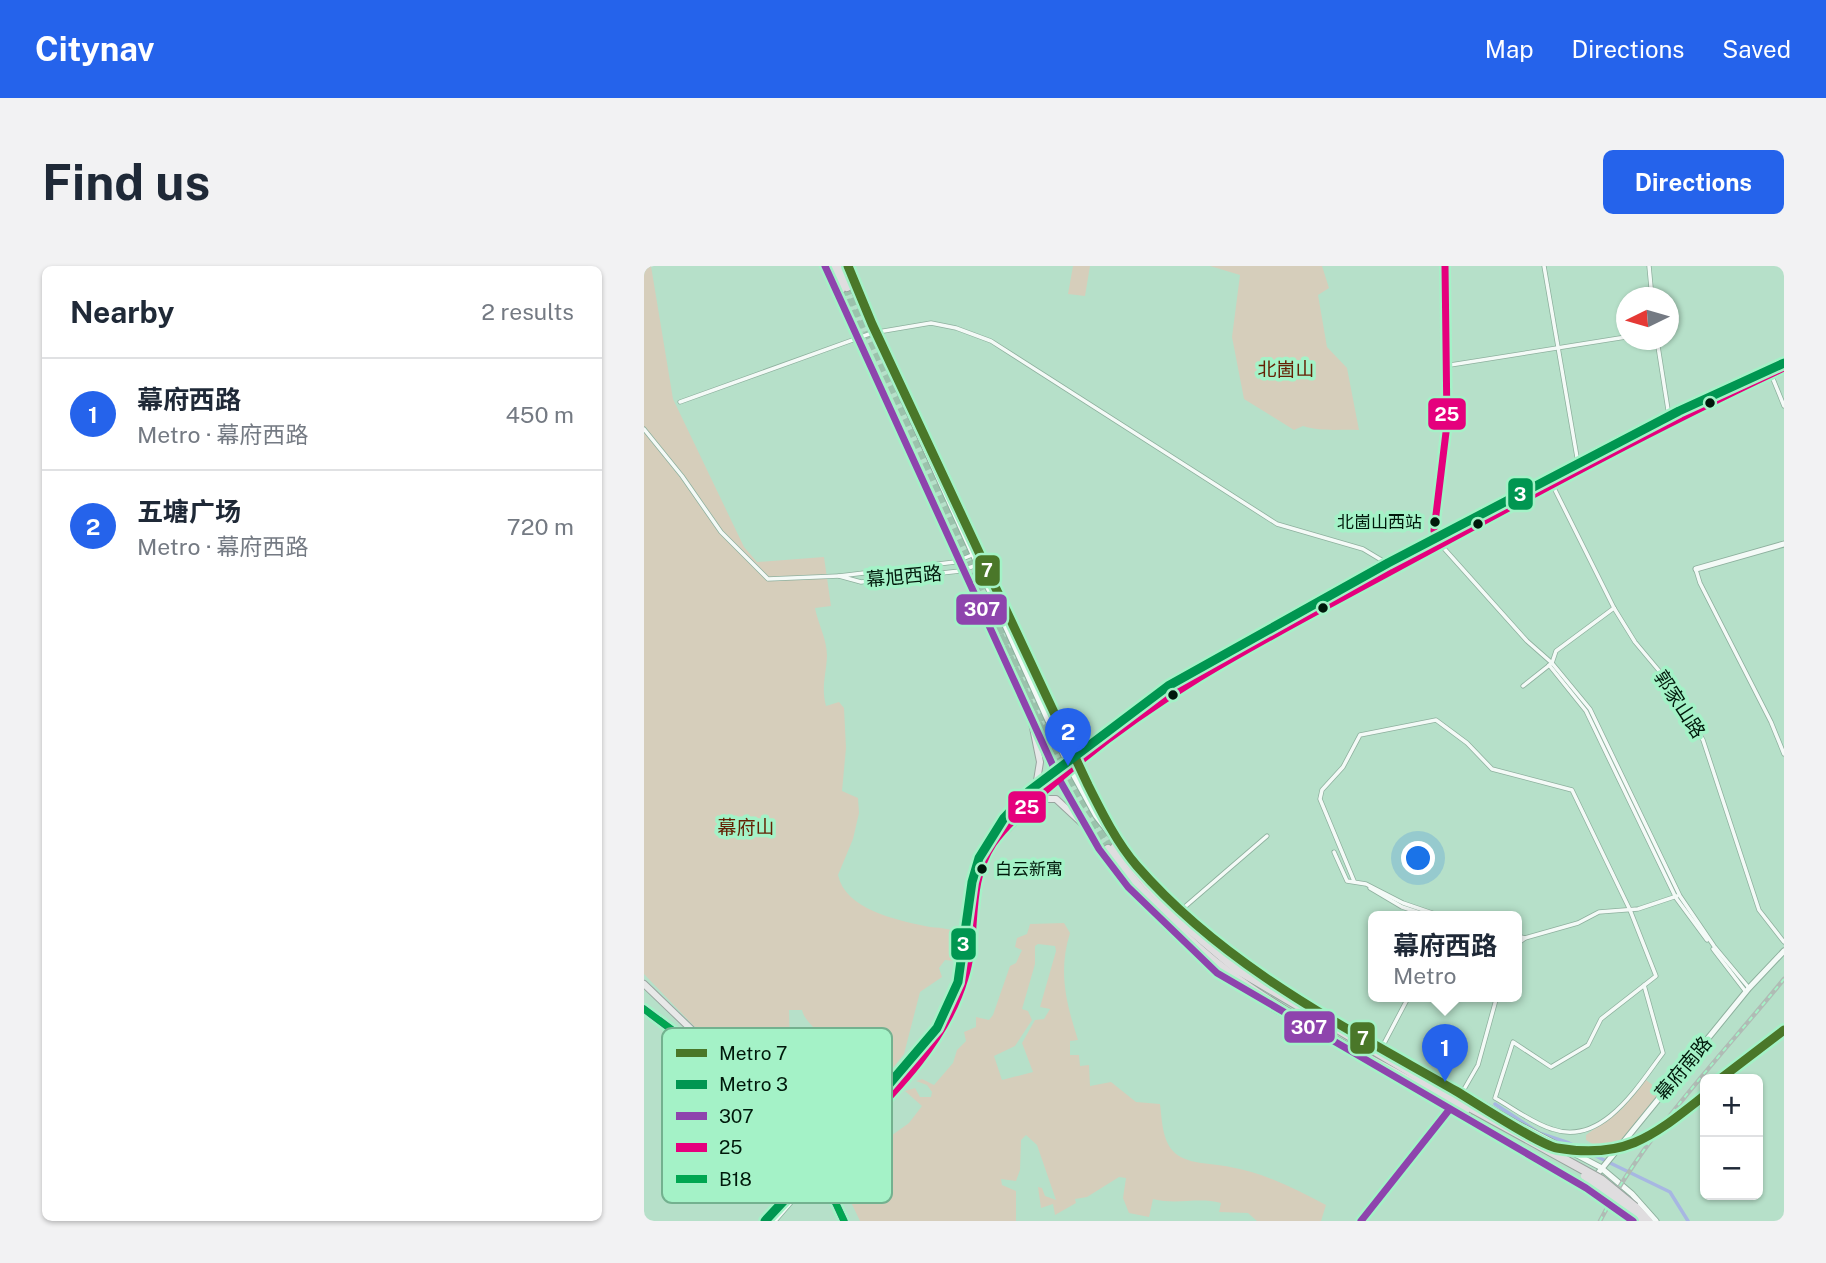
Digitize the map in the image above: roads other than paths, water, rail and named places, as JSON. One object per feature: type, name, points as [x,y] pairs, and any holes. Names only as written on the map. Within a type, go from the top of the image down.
[{"type":"highway","points":[[831,266],[844,288],[841,266]]},
{"type":"highway","points":[[1470,1110],[1380,1050],[1223,959],[1169,911],[1112,848],[1158,909],[1228,972],[1275,1003],[1598,1184],[1648,1221]]},
{"type":"highway","points":[[1633,1209],[1639,1221]]},
{"type":"main road","points":[[825,266],[961,559],[1058,777],[1084,825],[1128,887],[1217,973],[1586,1188],[1633,1221]]},
{"type":"main road","points":[[841,266],[1069,767],[1101,822],[1145,878],[1230,959],[1380,1050],[1601,1167],[1632,1194],[1656,1221]]},
{"type":"main road","points":[[892,1092],[917,1065],[943,1030],[966,977],[975,894],[982,864],[1001,832],[1036,796],[1145,702],[1178,681],[1550,481],[1770,372],[1784,362]]},
{"type":"main road","points":[[1550,481],[1578,463],[1669,416],[1784,368]]},
{"type":"main road","points":[[1696,569],[1784,544]]},
{"type":"main road","points":[[1030,713],[1040,762],[1036,796]]},
{"type":"main road","points":[[1036,796],[1056,799],[1084,825]]},
{"type":"main road","name":"幕府南路","points":[[1586,1188],[1747,990],[1784,951]]},
{"type":"main road","points":[[644,984],[689,1028]]},
{"type":"main road","points":[[644,1009],[669,1028]]},
{"type":"main road","points":[[1567,1177],[1581,1156]]},
{"type":"main road","points":[[837,1203],[845,1221]]},
{"type":"street","points":[[1445,266],[1447,312],[1444,366],[1447,424],[1434,531],[1439,542],[1590,709],[1679,896],[1747,990]]},
{"type":"street","points":[[1544,266],[1578,463]]},
{"type":"street","points":[[1649,266],[1651,287]]},
{"type":"street","points":[[680,402],[872,333],[931,323],[956,328],[991,341],[1277,524],[1363,549],[1390,568]]},
{"type":"street","points":[[1444,366],[1616,339]]},
{"type":"street","points":[[1659,350],[1669,416]]},
{"type":"street","points":[[1770,372],[1784,406]]},
{"type":"street","points":[[644,429],[721,532],[768,579],[839,576]]},
{"type":"street","name":"郭家山路","points":[[1550,481],[1614,608],[1635,642],[1666,678],[1703,740],[1759,910],[1784,942]]},
{"type":"street","name":"幕旭西路","points":[[839,576],[961,559],[974,554]]},
{"type":"street","name":"幕旭西路","points":[[839,576],[861,582],[965,570],[978,565]]},
{"type":"street","points":[[1696,569],[1700,583],[1771,722],[1784,754]]},
{"type":"street","points":[[1523,686],[1550,664],[1556,651],[1614,608]]},
{"type":"street","points":[[1550,664],[1586,711],[1676,898],[1747,990]]},
{"type":"street","points":[[1354,881],[1320,799],[1322,790],[1343,767],[1360,735],[1436,719],[1467,743],[1492,769],[1572,790],[1630,909],[1656,976],[1644,985],[1601,1019],[1588,1045],[1551,1067],[1513,1042],[1495,1098],[1553,1130],[1590,1130],[1619,1110],[1663,1053],[1644,985]]},
{"type":"street","points":[[1178,912],[1267,836]]},
{"type":"street","points":[[1334,852],[1347,881],[1366,884],[1403,903],[1426,911]]},
{"type":"street","points":[[1366,884],[1402,907],[1414,911]]},
{"type":"street","points":[[1522,939],[1578,923],[1599,912],[1630,909],[1679,896]]},
{"type":"street","points":[[1380,1050],[1406,1002]]},
{"type":"street","points":[[1462,1093],[1478,1065],[1495,1002]]},
{"type":"street","points":[[1361,1221],[1449,1110]]},
{"type":"street","points":[[775,1221],[790,1203]]},
{"type":"waterway","points":[[1495,1104],[1539,1133],[1569,1143],[1670,1192],[1688,1221]]},
{"type":"tunnel","points":[[847,287],[1052,741],[1081,798],[1115,847]]},
{"type":"tunnel","points":[[841,289],[861,333]]},
{"type":"tunnel","points":[[995,624],[1046,741]]},
{"type":"tunnel","points":[[1090,823],[1108,849]]},
{"type":"railway","points":[[1600,1221],[1618,1189],[1661,1126],[1784,979]]},
{"type":"metro line","name":"7","points":[[848,266],[872,324],[1093,796],[1123,848],[1171,902],[1208,935],[1287,992],[1523,1132],[1557,1148],[1581,1151],[1621,1147],[1654,1133],[1700,1099]]},
{"type":"metro line","name":"3","points":[[892,1081],[937,1028],[958,982],[972,882],[979,858],[1004,818],[1029,791],[1168,686],[1388,563],[1679,411],[1784,363]]},
{"type":"metro line","name":"7","points":[[1727,1074],[1784,1030]]},
{"type":"metro line","name":"3","points":[[765,1221],[782,1203]]},
{"type":"place","name":"北崮山西站","points":[[1435,522]]},
{"type":"place","name":"五塘广场","points":[[1068,766]]},
{"type":"place","name":"白云新寓","points":[[982,869]]},
{"type":"place","name":"幕府西路","points":[[1445,1082]]},
{"type":"park label","name":"北崮山","points":[[1286,369]]},
{"type":"park label","name":"幕府山","points":[[746,827]]}]
